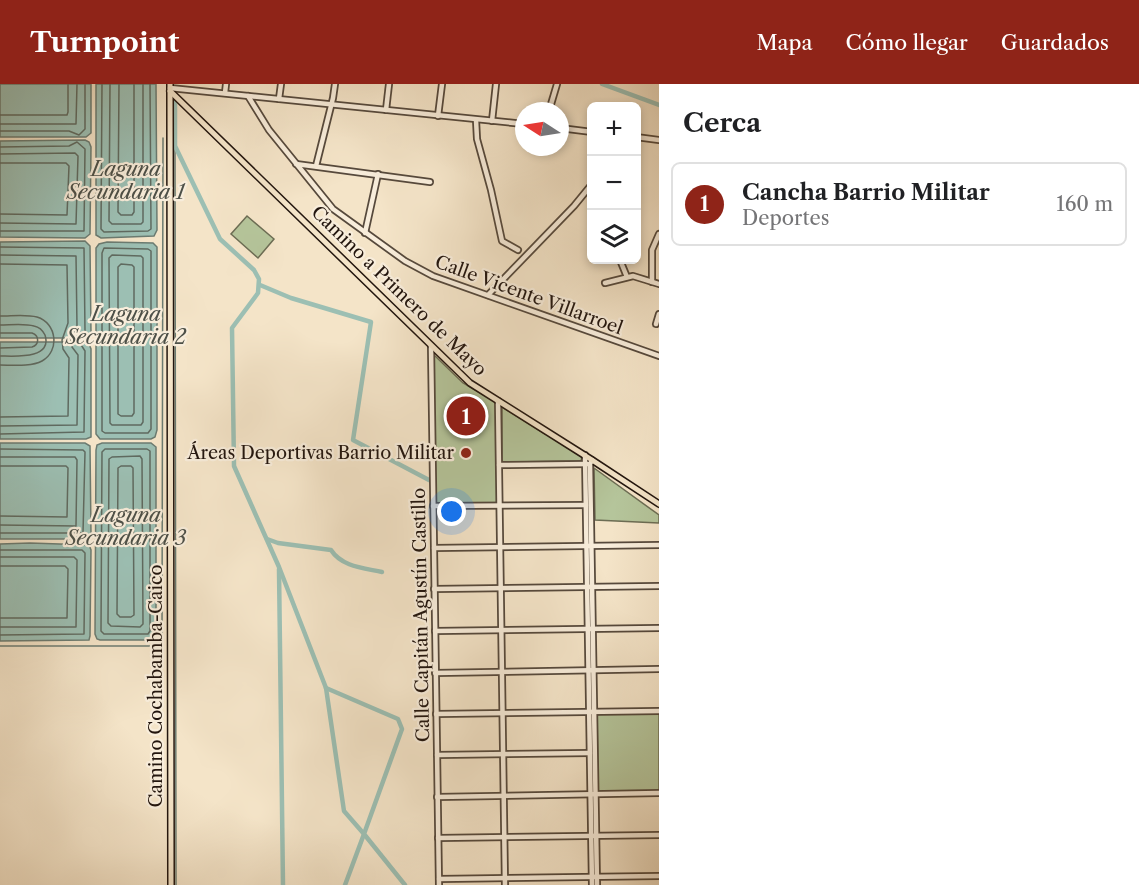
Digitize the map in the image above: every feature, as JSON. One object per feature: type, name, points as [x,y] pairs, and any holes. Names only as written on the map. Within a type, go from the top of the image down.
[{"type":"main road","name":"Camino a Primero de Mayo","points":[[170,88],[470,383],[585,455],[589,462],[659,504]]},
{"type":"main road","name":"Camino Cochabamba-Caico","points":[[170,88],[171,885]]},
{"type":"street","points":[[225,93],[226,84]]},
{"type":"street","points":[[279,99],[281,84]]},
{"type":"street","points":[[316,166],[335,84]]},
{"type":"street","points":[[386,110],[389,84]]},
{"type":"street","points":[[438,116],[442,84]]},
{"type":"street","points":[[492,121],[496,84]]},
{"type":"street","points":[[552,102],[557,84]]},
{"type":"street","points":[[170,88],[515,123]]},
{"type":"street","name":"Calle Vicente Villarroel","points":[[248,96],[269,130],[333,209],[418,269],[659,356]]},
{"type":"street","points":[[476,120],[477,139],[502,241],[518,250]]},
{"type":"street","points":[[569,129],[587,131]]},
{"type":"street","points":[[641,138],[659,140]]},
{"type":"street","points":[[295,164],[430,182]]},
{"type":"street","points":[[365,233],[378,174]]},
{"type":"street","points":[[488,296],[574,206],[587,189]]},
{"type":"street","points":[[652,282],[652,250],[659,234]]},
{"type":"street","points":[[622,264],[627,276]]},
{"type":"street","points":[[605,284],[627,276],[659,284]]},
{"type":"street","points":[[656,324],[659,314]]},
{"type":"street","name":"Calle Capitán Agustín Castillo","points":[[430,346],[439,882]]},
{"type":"street","points":[[498,401],[505,885]]},
{"type":"street","points":[[499,465],[589,462],[594,836],[592,885]]},
{"type":"street","points":[[433,506],[588,505]]},
{"type":"street","points":[[434,548],[659,545]]},
{"type":"street","points":[[434,590],[659,586]]},
{"type":"street","points":[[435,631],[659,628]]},
{"type":"street","points":[[435,673],[659,669]]},
{"type":"street","points":[[436,714],[659,711]]},
{"type":"street","points":[[437,755],[592,753]]},
{"type":"street","points":[[437,797],[659,793]]},
{"type":"street","points":[[438,838],[659,835]]},
{"type":"street","points":[[439,882],[505,878],[659,876]]},
{"type":"street","points":[[594,877],[597,885]]},
{"type":"green space","points":[[247,216],[274,239],[258,258],[231,234]]},
{"type":"green space","name":"Áreas Deportivas Barrio Militar","points":[[433,354],[463,383],[496,402],[497,503],[436,504]]},
{"type":"green space","name":"Áreas Deportivas Barrio Militar","points":[[502,407],[582,457],[581,461],[502,462]]},
{"type":"green space","points":[[594,468],[659,515],[659,523],[595,520]]},
{"type":"green space","points":[[659,713],[659,791],[598,792],[597,714]]},
{"type":"water","points":[[0,84],[91,84],[91,133],[86,137],[0,137]]},
{"type":"water","name":"Laguna Secundaria 1","points":[[96,84],[156,84],[157,230],[154,236],[101,238],[96,235]]},
{"type":"water","points":[[85,140],[91,147],[90,234],[85,238],[0,237],[0,141]]},
{"type":"water","points":[[85,241],[90,246],[91,334],[89,338],[0,338],[0,242]]},
{"type":"water","name":"Laguna Secundaria 2","points":[[107,242],[153,243],[157,247],[157,430],[155,437],[151,439],[100,439],[96,434],[96,248],[99,244]]},
{"type":"water","points":[[0,342],[85,342],[89,344],[91,349],[91,437],[86,439],[0,439]]},
{"type":"water","points":[[0,443],[85,443],[90,446],[91,535],[88,539],[0,539]]},
{"type":"water","name":"Laguna Secundaria 3","points":[[102,443],[151,443],[156,447],[156,633],[151,640],[100,640],[95,634],[96,450],[97,445]]},
{"type":"water","points":[[0,544],[89,545],[91,550],[89,640],[0,641]]},
{"type":"waterway","points":[[602,84],[659,105]]},
{"type":"waterway","points":[[175,101],[175,146],[220,239],[254,270],[259,279],[258,293],[232,328],[234,466],[279,567],[326,688],[344,811],[364,834],[345,885]]},
{"type":"waterway","points":[[0,646],[153,646],[162,637],[163,138]]},
{"type":"waterway","points":[[175,146],[176,885]]},
{"type":"waterway","points":[[260,285],[291,298],[371,322],[353,440],[429,480]]},
{"type":"waterway","points":[[267,539],[278,543],[331,550],[347,563],[382,572]]},
{"type":"waterway","points":[[279,569],[283,885]]},
{"type":"waterway","points":[[326,688],[398,719],[402,729],[364,834],[405,885]]},
{"type":"place","name":"Cancha Barrio Militar","points":[[466,416]]},
{"type":"place","name":"Áreas Deportivas Barrio Militar","points":[[466,453]]}]
